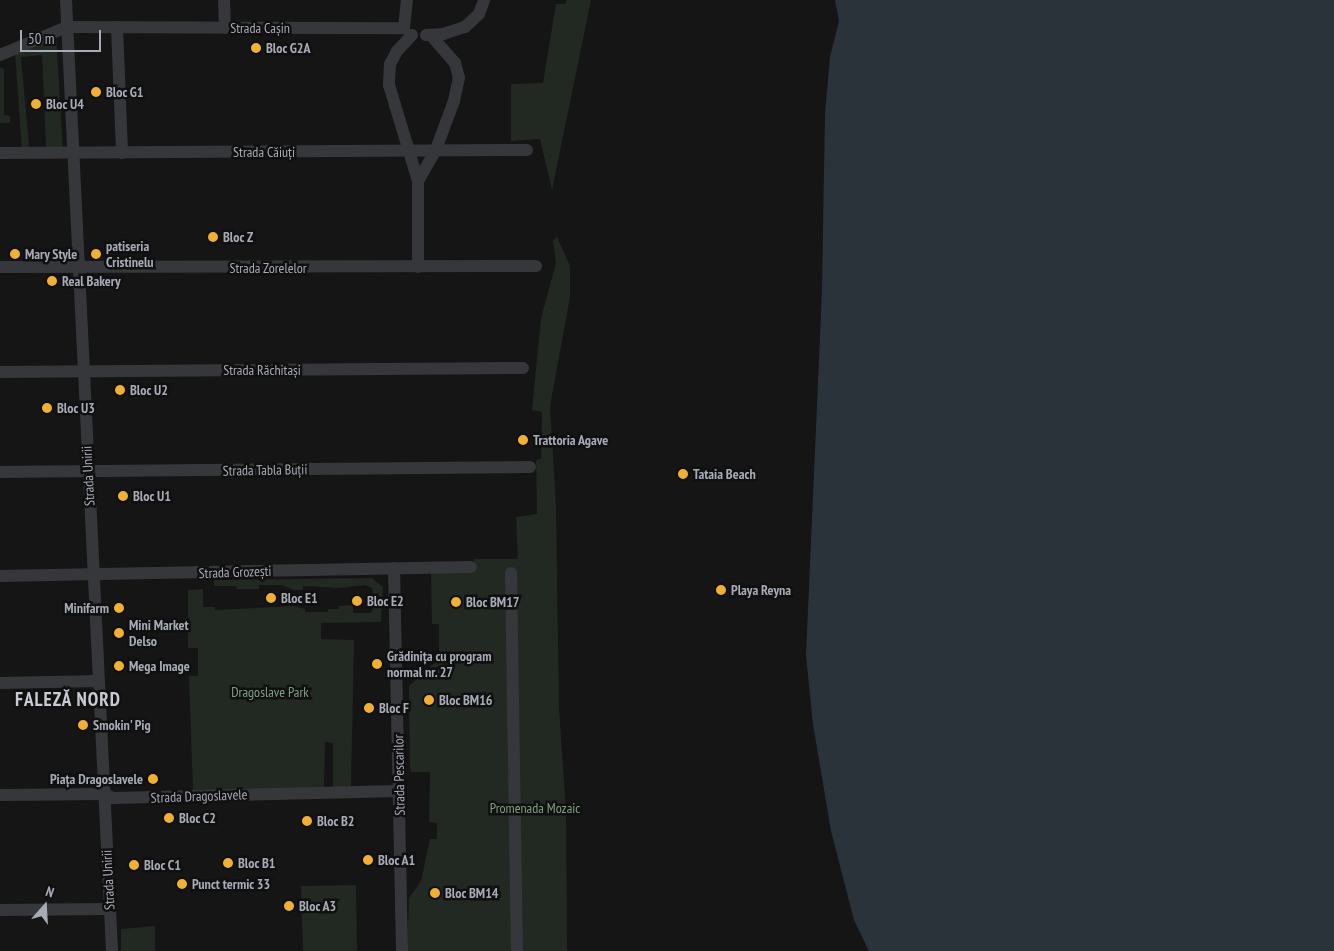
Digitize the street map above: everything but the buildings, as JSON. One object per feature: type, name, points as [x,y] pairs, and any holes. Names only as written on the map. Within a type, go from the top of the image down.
[{"type":"street","name":"Strada Unirii","points":[[66,0],[112,951]]},
{"type":"street","points":[[224,0],[225,28]]},
{"type":"street","points":[[407,0],[408,31],[390,64],[389,85],[411,152],[418,181],[418,267]]},
{"type":"street","points":[[418,181],[435,152],[454,101],[459,78],[455,63],[431,35],[465,27],[479,14],[484,0]]},
{"type":"street","name":"Strada Cașin","points":[[67,27],[408,31],[431,35]]},
{"type":"street","points":[[0,55],[67,27]]},
{"type":"street","points":[[117,27],[122,153]]},
{"type":"street","name":"Strada Căiuți","points":[[0,153],[527,150]]},
{"type":"street","name":"Strada Zorelelor","points":[[0,267],[536,266]]},
{"type":"street","name":"Strada Răchitași","points":[[0,372],[523,368]]},
{"type":"street","name":"Strada Tabla Buții","points":[[0,472],[530,467]]},
{"type":"street","name":"Strada Grozești","points":[[0,576],[93,576],[471,567]]},
{"type":"street","name":"Strada Pescarilor","points":[[394,568],[402,951]]},
{"type":"street","points":[[512,573],[517,951]]},
{"type":"street","points":[[0,683],[98,681]]},
{"type":"street","name":"Strada Dragoslavele","points":[[0,795],[104,794],[113,798],[399,791]]},
{"type":"street","points":[[0,910],[110,909]]},
{"type":"green space","points":[[567,0],[591,0],[552,190],[540,139],[511,141],[511,84],[543,83],[556,4],[565,4]]},
{"type":"green space","points":[[56,35],[63,151],[48,151],[46,146],[42,55],[21,57],[29,146],[27,152],[22,152],[15,52]]},
{"type":"green space","points":[[0,67],[4,69],[4,115],[10,116],[10,123],[0,123]]},
{"type":"green space","name":"Promenada Mozaic","points":[[557,237],[570,266],[570,297],[550,406],[556,505],[559,708],[566,811],[567,951],[407,951],[409,898],[421,881],[430,839],[437,839],[437,823],[429,822],[430,772],[411,772],[410,765],[409,686],[439,659],[439,624],[432,624],[431,567],[474,571],[474,559],[518,559],[516,517],[537,514],[536,460],[541,459],[542,412],[532,410],[541,318],[556,263],[553,241]]},
{"type":"green space","name":"Dragoslave Park","points":[[372,578],[383,587],[381,622],[321,623],[321,639],[354,640],[351,786],[333,788],[333,743],[325,742],[324,787],[193,792],[189,676],[198,676],[198,648],[188,648],[188,590],[203,589],[203,607],[215,607],[215,610],[294,606],[305,609],[305,612],[328,612],[328,609],[339,609],[339,606],[353,605],[353,613],[371,613],[374,607],[372,588],[365,585],[339,588],[303,586],[303,590],[294,590],[282,585],[259,585],[259,589],[237,589],[236,586],[214,586],[214,580]]},
{"type":"green space","points":[[356,885],[357,951],[303,951],[301,886]]},
{"type":"green space","points":[[155,926],[155,951],[121,951],[121,929]]},
{"type":"shaded area","points":[[835,0],[1334,0],[1334,951],[869,951],[854,920],[831,831],[813,724],[806,656],[822,291],[825,114],[830,57],[839,21]]},
{"type":"place","name":"Bloc G2A","points":[[256,48]]},
{"type":"place","name":"Bloc G1","points":[[96,92]]},
{"type":"place","name":"Bloc U4","points":[[36,104]]},
{"type":"place","name":"Bloc Z","points":[[213,237]]},
{"type":"place","name":"Mary Style","points":[[15,254]]},
{"type":"place","name":"patiseria Cristinelu","points":[[96,254]]},
{"type":"place","name":"Real Bakery","points":[[52,281]]},
{"type":"place","name":"Bloc U2","points":[[120,390]]},
{"type":"place","name":"Bloc U3","points":[[47,408]]},
{"type":"place","name":"Trattoria Agave","points":[[523,440]]},
{"type":"place","name":"Tataia Beach","points":[[683,474]]},
{"type":"place","name":"Bloc U1","points":[[123,496]]},
{"type":"place","name":"Playa Reyna","points":[[721,590]]},
{"type":"place","name":"Bloc E1","points":[[271,598]]},
{"type":"place","name":"Bloc E2","points":[[357,601]]},
{"type":"place","name":"Bloc BM17","points":[[456,602]]},
{"type":"place","name":"Minifarm","points":[[119,608]]},
{"type":"place","name":"Mini Market Delso","points":[[119,633]]},
{"type":"place","name":"Grădinița cu program normal nr. 27","points":[[377,664]]},
{"type":"place","name":"Mega Image","points":[[119,666]]},
{"type":"place","name":"Bloc BM16","points":[[429,700]]},
{"type":"place","name":"Bloc F","points":[[369,708]]},
{"type":"place","name":"Smokin' Pig","points":[[83,725]]},
{"type":"place","name":"Piața Dragoslavele","points":[[153,779]]},
{"type":"place","name":"Bloc C2","points":[[169,818]]},
{"type":"place","name":"Bloc B2","points":[[307,821]]},
{"type":"place","name":"Bloc A1","points":[[368,860]]},
{"type":"place","name":"Bloc B1","points":[[228,863]]},
{"type":"place","name":"Bloc C1","points":[[134,865]]},
{"type":"place","name":"Punct termic 33","points":[[182,884]]},
{"type":"place","name":"Bloc BM14","points":[[435,893]]},
{"type":"place","name":"Bloc A3","points":[[289,906]]},
{"type":"district","name":"FALEZĂ NORD","points":[[68,700]]}]
